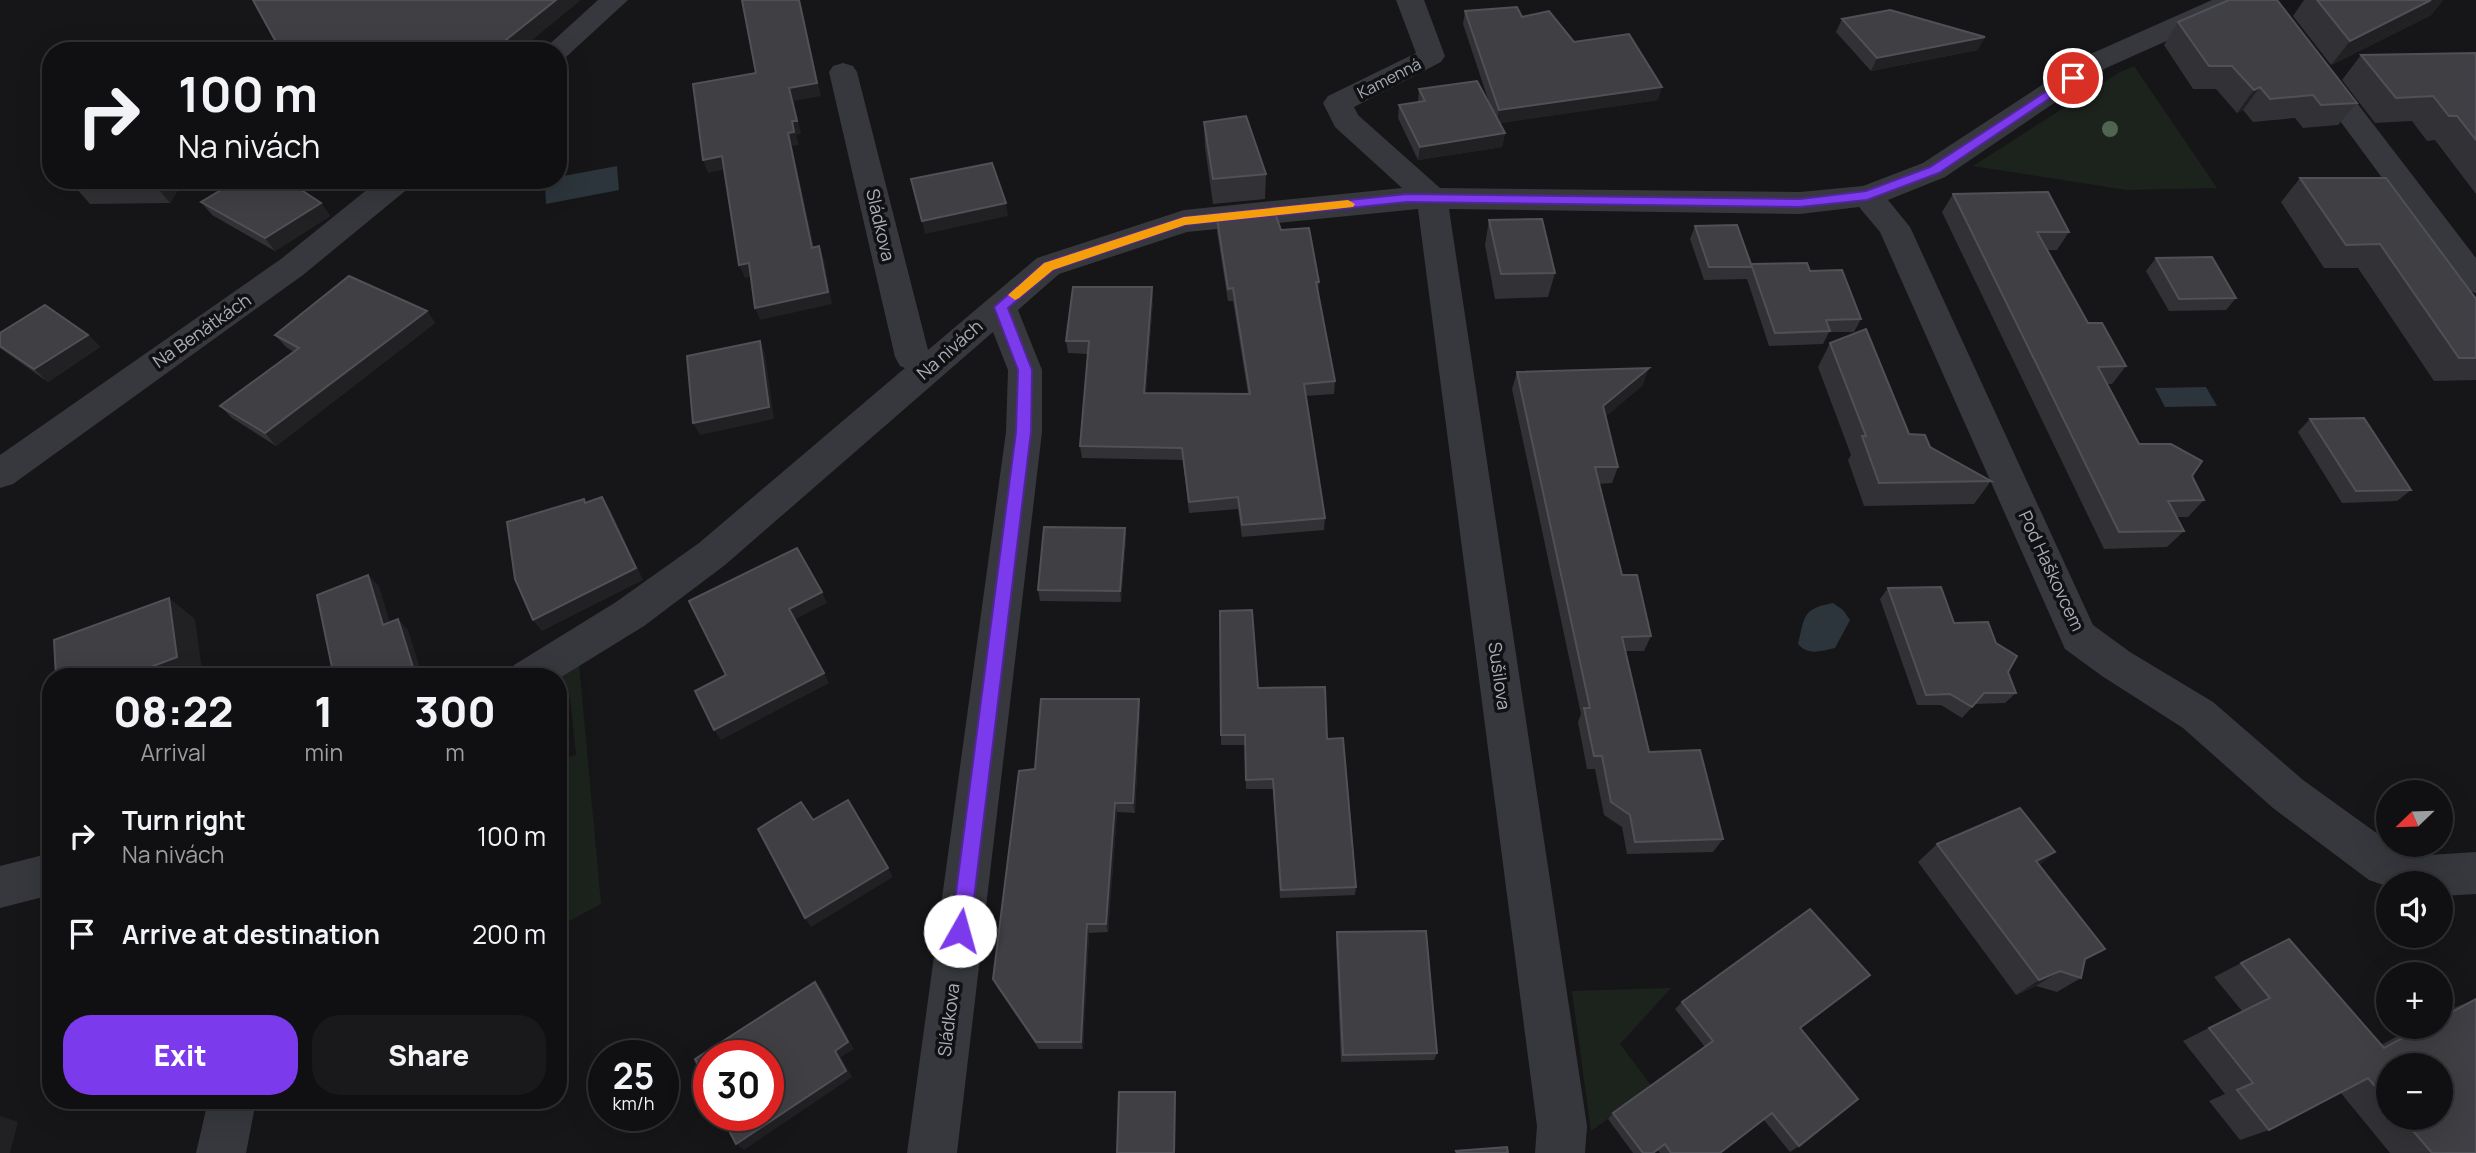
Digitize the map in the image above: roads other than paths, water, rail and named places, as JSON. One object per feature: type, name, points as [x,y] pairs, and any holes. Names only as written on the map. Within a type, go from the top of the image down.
[{"type":"street","points":[[566,42],[614,0]]},
{"type":"street","name":"Kamenná","points":[[1410,0],[1431,56],[1338,103],[1345,120],[1432,198]]},
{"type":"street","name":"Na nivách","points":[[543,668],[630,614],[712,554],[1048,267],[1184,221],[1407,198],[1800,203],[1867,195],[1934,170],[2096,62],[2235,0]]},
{"type":"street","points":[[2303,52],[2476,281]]},
{"type":"street","name":"Sládkova","points":[[843,72],[912,357],[932,366]]},
{"type":"street","name":"Na Benátkách","points":[[0,474],[292,267],[388,189]]},
{"type":"street","name":"Pod Haškovcem","points":[[1867,195],[1894,227],[2080,637],[2116,664],[2198,715],[2288,794],[2385,865],[2429,876],[2476,873]]},
{"type":"street","name":"Sušilova","points":[[1432,198],[1562,1126],[1560,1153]]},
{"type":"street","name":"Sládkova","points":[[932,1153],[1024,432],[1025,370],[1000,307]]},
{"type":"street","points":[[0,887],[42,876]]},
{"type":"street","points":[[221,1153],[230,1109]]}]
